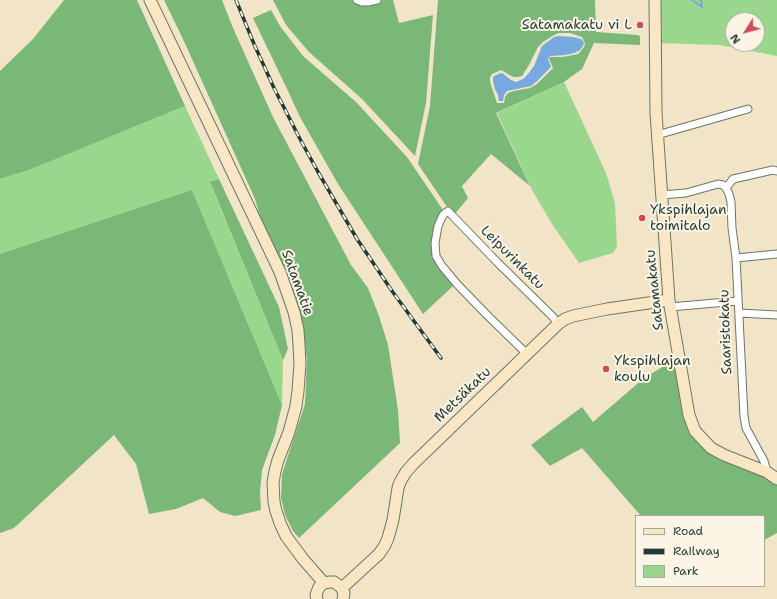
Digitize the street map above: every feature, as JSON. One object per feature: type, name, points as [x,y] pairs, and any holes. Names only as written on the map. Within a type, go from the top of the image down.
[{"type":"street","name":"Satamatie","points":[[150,0],[280,272],[294,312],[298,330],[300,363],[298,391],[296,406],[289,432],[275,471],[273,483],[274,502],[280,523],[286,536],[303,560],[324,583]]},
{"type":"street","points":[[357,0],[368,2],[377,0]]},
{"type":"street","name":"Satamakatu","points":[[655,0],[657,135],[669,304],[689,415],[695,431],[711,448],[724,455],[767,472],[777,478]]},
{"type":"street","points":[[657,135],[748,109]]},
{"type":"street","points":[[661,195],[686,193],[718,184],[723,185],[726,188],[733,180],[775,170]]},
{"type":"street","name":"Saaristokatu","points":[[726,188],[731,202],[732,228],[736,258],[744,416],[746,428],[764,461],[767,472]]},
{"type":"street","name":"Leipurinkatu","points":[[527,354],[457,284],[442,266],[436,256],[435,243],[438,226],[443,215],[448,211],[553,317],[558,324]]},
{"type":"street","points":[[736,258],[777,254]]},
{"type":"street","name":"Metsäkatu","points":[[343,593],[379,554],[385,545],[393,520],[398,488],[406,472],[558,324],[573,316],[607,309],[669,304],[738,301]]},
{"type":"street","points":[[739,313],[777,315]]},
{"type":"street","points":[[317,599],[317,591],[324,583],[334,582],[338,584],[343,593]]},
{"type":"green space","points":[[64,0],[137,0],[185,106],[29,170],[0,179],[0,71],[33,39]]},
{"type":"green space","points":[[164,0],[222,0],[273,117],[351,265],[368,288],[388,345],[398,410],[400,443],[299,538],[293,531],[285,515],[281,498],[282,474],[305,404],[307,359],[302,322],[289,277],[263,226],[255,199]]},
{"type":"green space","points":[[273,0],[354,0],[359,3],[368,4],[383,0],[393,0],[399,23],[433,15],[426,103],[415,156],[362,99],[309,52],[286,25]]},
{"type":"green space","points":[[438,0],[595,0],[596,32],[640,36],[640,45],[594,43],[582,69],[564,82],[496,113],[530,186],[491,154],[462,186],[468,198],[454,215],[418,164],[430,106]],"holes":[[[559,33],[570,33],[582,37],[585,43],[584,47],[578,54],[563,57],[550,57],[549,59],[553,68],[537,84],[530,88],[508,93],[505,97],[504,103],[497,103],[490,82],[490,77],[492,74],[501,70],[513,77],[522,76],[538,47],[543,42]]]},
{"type":"green space","points":[[658,0],[777,0],[777,56],[756,52],[765,52],[765,12],[725,12],[725,46],[658,43]]},
{"type":"green space","points":[[271,10],[280,26],[303,56],[356,102],[407,157],[443,210],[435,225],[432,240],[432,255],[453,286],[423,314],[338,184],[300,117],[253,18]]},
{"type":"green space","points":[[564,82],[606,173],[615,203],[617,247],[613,253],[579,263],[552,224],[532,190],[497,113]]},
{"type":"green space","points":[[185,106],[219,179],[210,183],[283,360],[282,405],[192,190],[0,254],[0,179],[29,170]]},
{"type":"green space","points":[[219,179],[279,307],[288,349],[283,360],[210,182]]},
{"type":"green space","points":[[192,190],[282,405],[275,435],[262,470],[260,493],[261,510],[235,516],[220,512],[203,498],[176,509],[149,514],[136,464],[114,435],[14,528],[0,533],[0,254]]},
{"type":"green space","points":[[674,360],[691,432],[777,483],[777,533],[765,539],[765,515],[640,515],[582,448],[550,466],[531,445],[582,407],[593,422],[644,378]]},
{"type":"water","points":[[559,36],[581,39],[584,42],[583,46],[580,50],[574,53],[550,56],[548,59],[551,67],[537,81],[531,86],[507,91],[504,95],[503,101],[499,101],[493,77],[502,73],[516,82],[523,79],[534,66],[542,46],[554,37]]},
{"type":"waterway","points":[[692,0],[702,7],[701,0]]},
{"type":"railway","points":[[236,0],[274,88],[318,172],[357,239],[392,291],[441,358]]},
{"type":"place","name":"Satamakatu vi L","points":[[640,25]]},
{"type":"place","name":"Ykspihlajan toimitalo","points":[[642,218]]},
{"type":"place","name":"Ykspihlajan koulu","points":[[606,369]]}]
